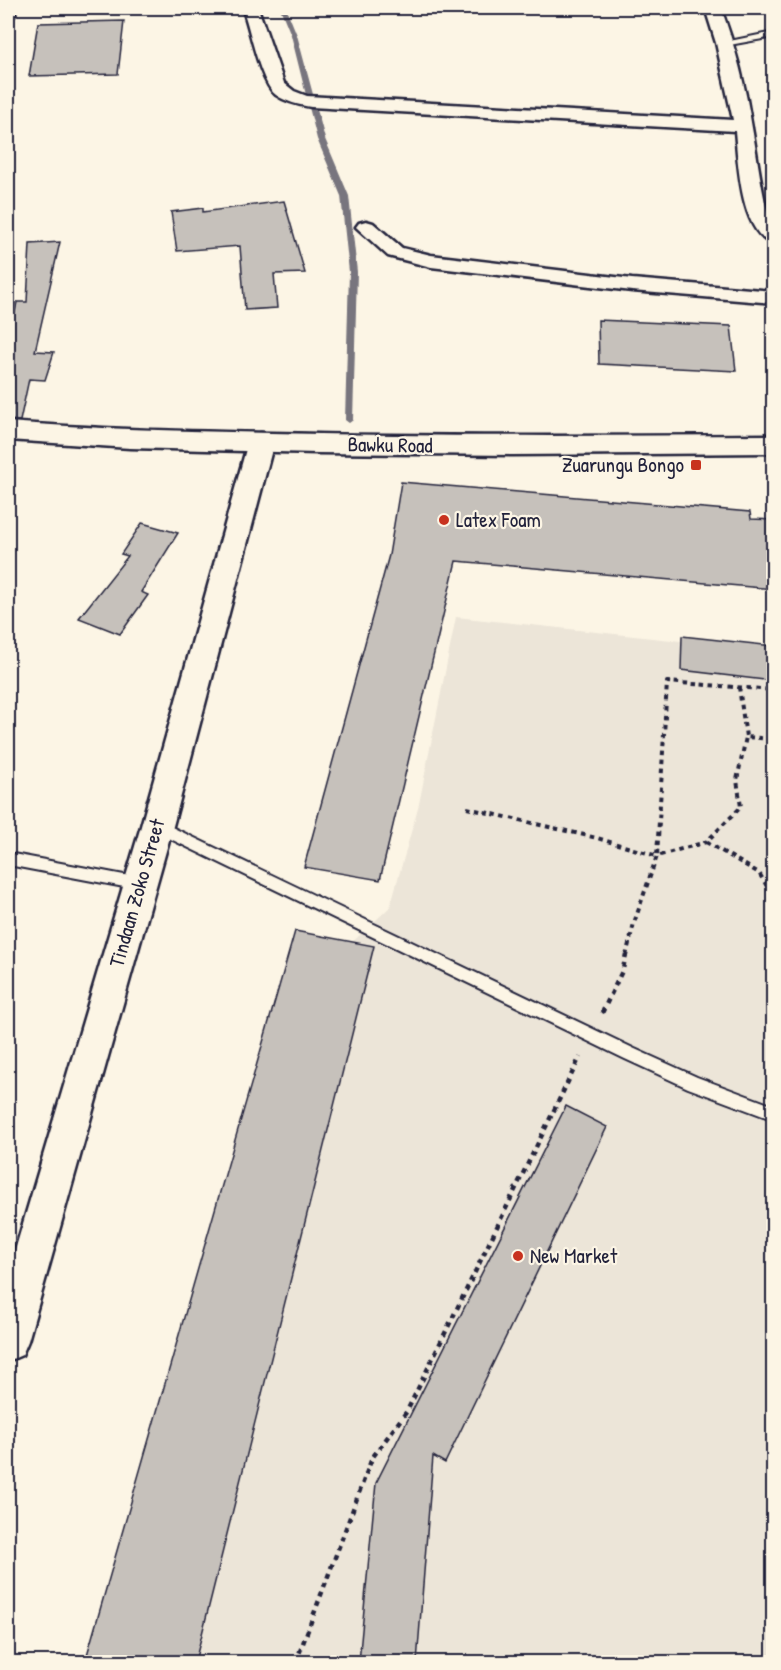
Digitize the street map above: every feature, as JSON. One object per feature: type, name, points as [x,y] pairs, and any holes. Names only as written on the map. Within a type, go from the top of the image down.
[{"type":"main road","name":"Bawku Road","points":[[8,431],[61,436],[261,442],[573,447],[774,444]]},
{"type":"main road","name":"Tindaan Zoko Street","points":[[8,1341],[157,826],[261,442]]},
{"type":"street","points":[[249,8],[252,10],[276,85],[281,91],[295,99],[322,103],[743,126]]},
{"type":"street","points":[[713,8],[724,43],[743,126],[757,212],[761,224],[774,238]]},
{"type":"street","points":[[366,227],[395,252],[430,261],[632,285],[774,297]]},
{"type":"lane","points":[[724,43],[774,34]]},
{"type":"lane","points":[[157,826],[590,1036],[693,1083],[774,1113]]},
{"type":"lane","points":[[8,859],[140,884]]},
{"type":"path","points":[[296,1662],[372,1458],[407,1411],[623,969],[634,923],[657,856],[667,682],[774,690]]},
{"type":"path","points":[[467,808],[597,838],[657,856],[706,842],[741,807],[737,780],[746,737],[739,687]]},
{"type":"path","points":[[746,737],[774,739]]},
{"type":"path","points":[[706,842],[759,873],[774,898]]},
{"type":"shaded area","name":"New Market","points":[[456,617],[773,651],[773,1662],[157,1662],[222,1435],[331,962],[390,907],[419,804]]},
{"type":"building","points":[[124,21],[118,74],[29,76],[38,23]]},
{"type":"building","points":[[284,201],[305,273],[274,274],[277,308],[245,310],[240,246],[177,251],[171,212],[203,208],[203,212]]},
{"type":"building","points":[[60,242],[35,351],[54,352],[45,380],[29,379],[20,421],[8,420],[8,311],[15,312],[17,302],[27,302],[30,244]]},
{"type":"building","points":[[598,320],[731,326],[736,371],[599,364]]},
{"type":"building","points":[[401,482],[750,512],[751,519],[774,520],[774,589],[456,561],[380,880],[304,867],[389,555]]},
{"type":"building","points":[[142,523],[178,533],[141,592],[148,595],[120,634],[79,618],[128,556],[121,554]]},
{"type":"building","points":[[682,636],[774,646],[774,681],[681,670]]},
{"type":"building","points":[[295,931],[374,946],[195,1662],[85,1662]]},
{"type":"building","points":[[566,1106],[607,1127],[445,1463],[433,1456],[417,1662],[359,1662],[376,1483]]},
{"type":"waterway","points":[[283,8],[294,35],[321,139],[345,196],[353,272],[349,420]]},
{"type":"place","name":"Zuarungu Bongo","points":[[696,465]]},
{"type":"place","name":"Latex Foam","points":[[444,520]]},
{"type":"place","name":"New Market","points":[[518,1256]]}]
